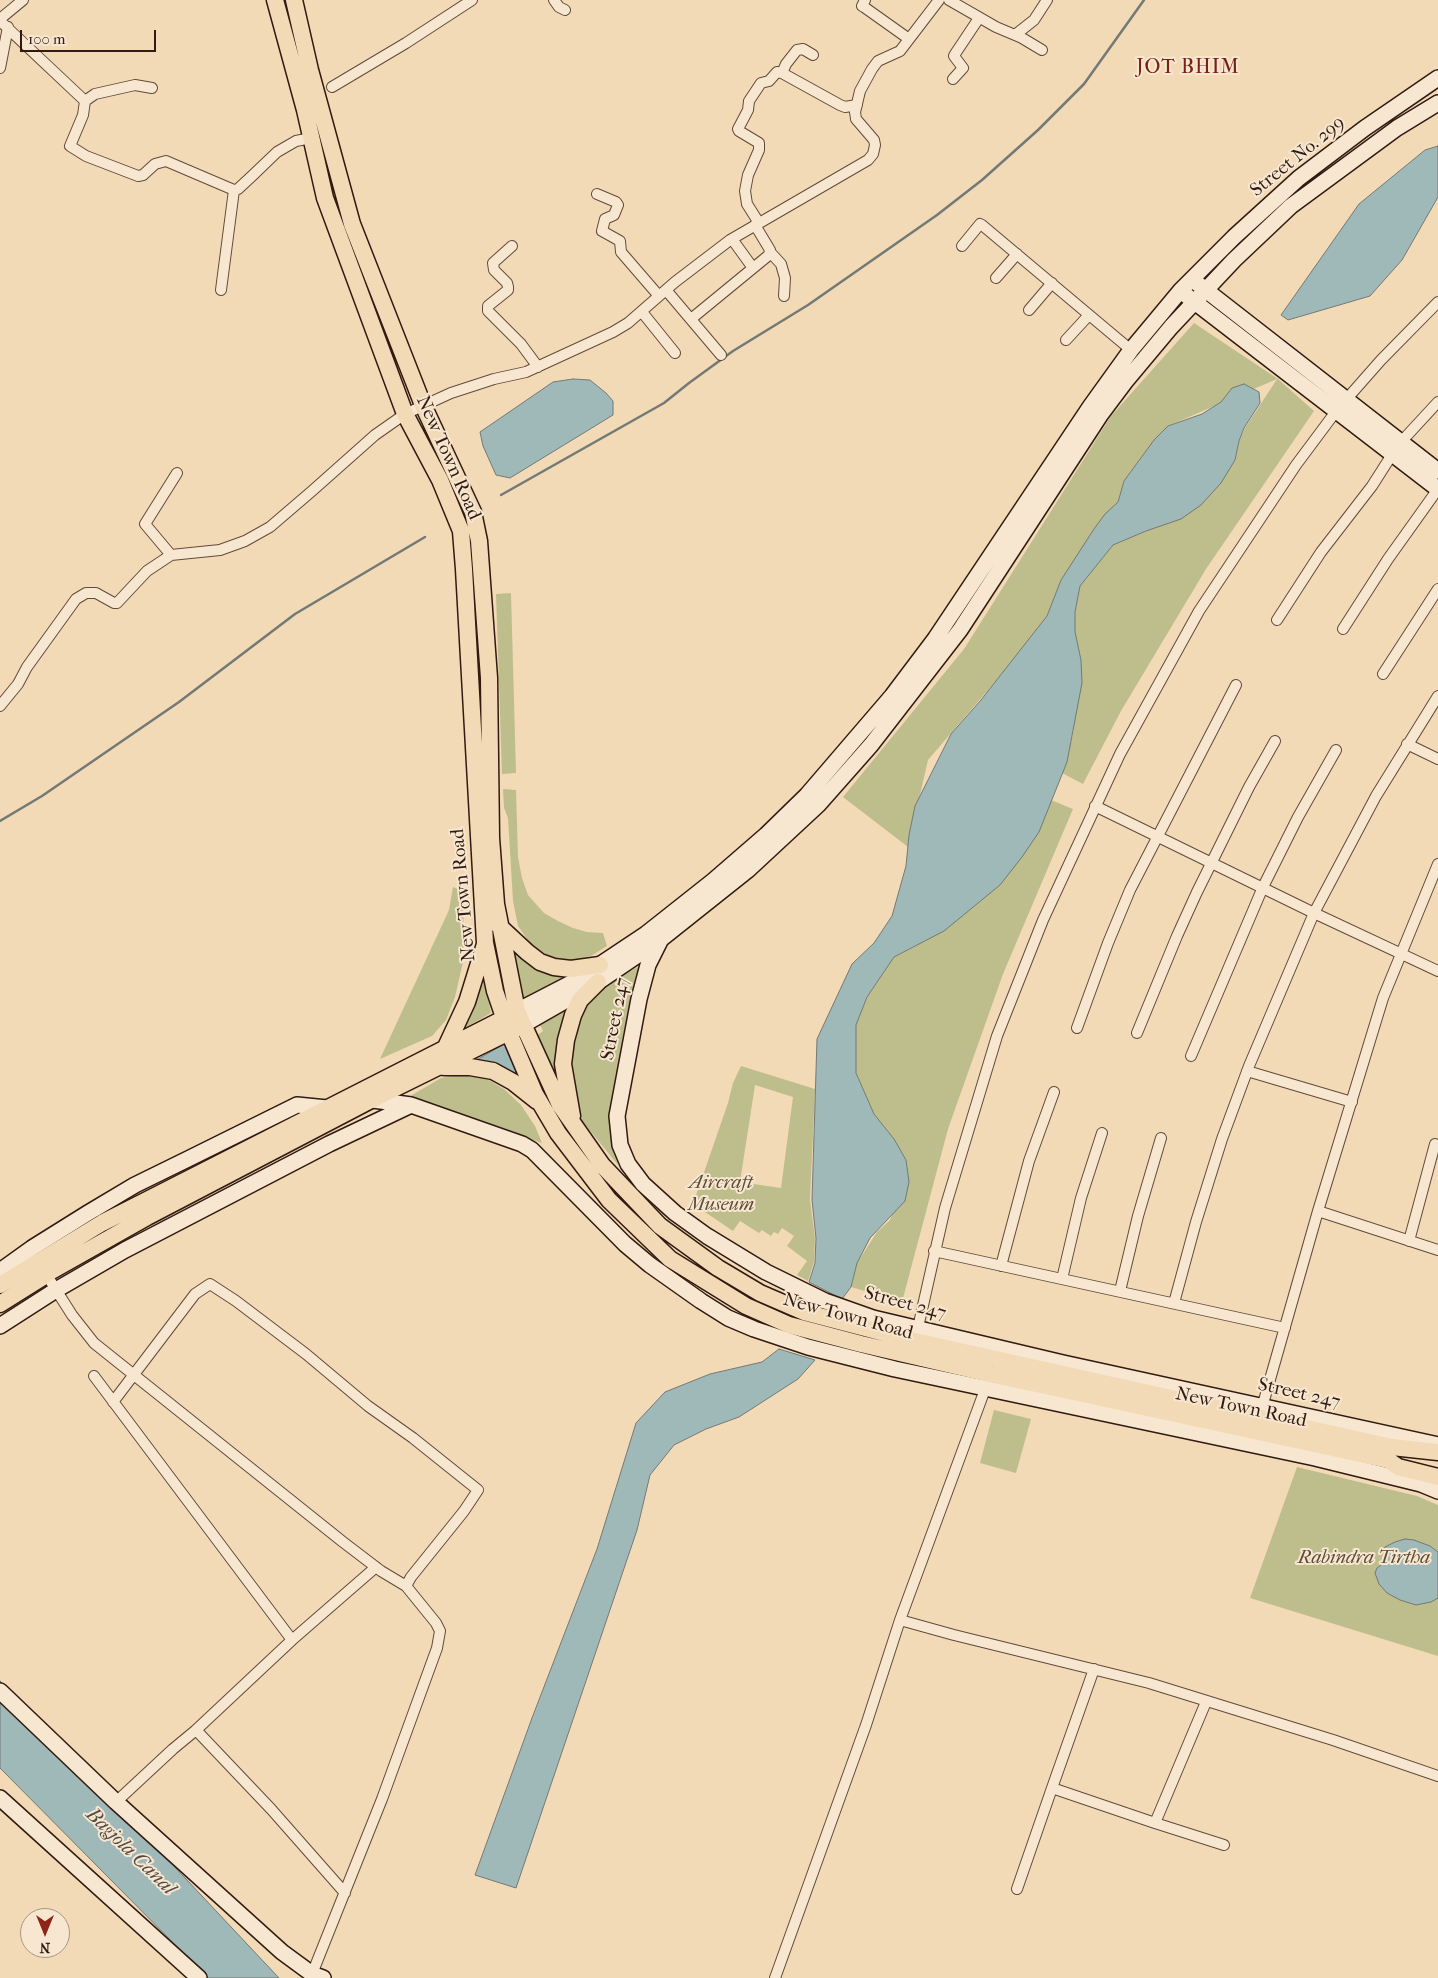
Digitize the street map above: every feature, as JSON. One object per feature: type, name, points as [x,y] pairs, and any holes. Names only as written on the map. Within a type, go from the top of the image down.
[{"type":"main road","name":"New Town Road","points":[[275,0],[325,198],[405,414],[440,480],[461,531],[485,943],[495,991],[513,1021]]},
{"type":"main road","name":"New Town Road","points":[[294,0],[310,70],[352,224],[431,423],[473,512],[479,541],[488,678],[491,838],[498,926],[513,1021],[540,1104],[558,1133],[609,1200],[670,1259],[738,1301],[782,1322],[805,1330],[988,1382],[1390,1454],[1398,1467],[1438,1476]]},
{"type":"main road","points":[[498,926],[540,962],[554,968],[599,973],[580,1000],[573,1015],[566,1040],[563,1064],[574,1126]]},
{"type":"main road","points":[[446,1047],[467,1002],[485,943]]},
{"type":"main road","points":[[0,1304],[102,1223],[446,1047],[513,1021]]},
{"type":"main road","points":[[0,1285],[40,1272],[438,1068],[513,1021]]},
{"type":"main road","points":[[513,1021],[574,1126],[616,1180],[660,1226],[718,1268],[760,1293],[804,1312],[1261,1411],[1390,1454],[1427,1458]]},
{"type":"main road","points":[[438,1068],[470,1067],[493,1071],[513,1082],[540,1104]]},
{"type":"main road","points":[[1390,1454],[1427,1458]]},
{"type":"street","points":[[0,68],[2,22],[23,0]]},
{"type":"street","points":[[332,87],[406,43],[472,0]]},
{"type":"street","points":[[554,0],[559,7],[565,10]]},
{"type":"street","points":[[865,0],[862,6],[909,38]]},
{"type":"street","points":[[0,706],[18,684],[27,667],[76,599],[90,592],[117,603],[147,571],[171,555],[220,550],[245,541],[270,526],[375,435],[405,414],[424,404],[494,379],[526,372],[613,332],[642,312],[706,257],[732,239],[859,166],[873,154],[875,145],[874,140],[856,119],[856,105],[860,91],[878,61],[900,51],[939,0]]},
{"type":"street","points":[[949,0],[996,28],[1015,35],[1042,50]]},
{"type":"street","points":[[1015,35],[1034,20],[1047,0]]},
{"type":"street","points":[[953,79],[963,68],[954,54],[979,18]]},
{"type":"street","points":[[2,22],[85,101]]},
{"type":"street","points":[[782,73],[786,64],[797,50],[803,49],[813,55]]},
{"type":"street","points":[[784,296],[785,278],[781,264],[770,252],[747,204],[745,191],[748,175],[759,150],[759,144],[758,141],[738,129],[748,110],[749,101],[761,83],[769,81],[777,72],[840,105],[849,107],[856,105]]},
{"type":"street","name":"Street No. 299","points":[[813,800],[935,639],[978,578],[1064,444],[1132,350],[1181,290],[1234,237],[1299,178],[1364,128],[1438,78]]},
{"type":"street","points":[[152,88],[135,85],[95,94],[85,101],[83,115],[70,143],[72,148],[138,176],[143,175],[155,164],[166,161],[234,190],[238,189],[277,152],[296,142],[311,138]]},
{"type":"street","points":[[513,1021],[660,940],[748,870],[813,800],[871,745],[960,630],[1101,414],[1125,382],[1194,302],[1291,206],[1397,128],[1438,103]]},
{"type":"street","points":[[221,290],[234,190]]},
{"type":"street","points":[[597,194],[616,202],[618,205],[614,216],[605,219],[602,231],[620,241],[620,252],[691,319],[721,355]]},
{"type":"street","points":[[962,246],[980,224],[1132,350]]},
{"type":"street","points":[[732,239],[753,268]]},
{"type":"street","points":[[512,246],[493,263],[494,270],[508,287],[508,290],[488,306],[488,311],[521,344],[538,367]]},
{"type":"street","points":[[691,319],[770,252]]},
{"type":"street","points":[[996,278],[1017,254]]},
{"type":"street","points":[[1193,279],[1284,361],[1397,447],[1438,471]]},
{"type":"street","points":[[1029,310],[1052,283]]},
{"type":"street","points":[[1181,290],[1194,302],[1263,344]]},
{"type":"street","points":[[916,1335],[945,1208],[997,1036],[1043,920],[1120,754],[1198,611],[1296,465],[1342,405],[1381,360],[1438,302]]},
{"type":"street","points":[[642,312],[676,353]]},
{"type":"street","points":[[1066,340],[1089,315]]},
{"type":"street","points":[[1277,620],[1321,552],[1372,486],[1397,447],[1438,402]]},
{"type":"street","points":[[1343,629],[1388,559],[1438,489],[1397,447]]},
{"type":"street","points":[[171,555],[145,524],[177,473]]},
{"type":"street","points":[[1383,674],[1438,589]]},
{"type":"street","points":[[1077,1028],[1123,908],[1200,751],[1236,685]]},
{"type":"street","points":[[1174,1304],[1222,1139],[1247,1071],[1314,913],[1376,796],[1438,696]]},
{"type":"street","points":[[1137,1033],[1177,936],[1249,787],[1275,741]]},
{"type":"street","points":[[1407,744],[1438,759]]},
{"type":"street","points":[[1191,1056],[1263,887],[1298,817],[1336,750]]},
{"type":"street","points":[[599,973],[713,882],[766,836],[813,800]]},
{"type":"street","points":[[1095,806],[1438,971]]},
{"type":"street","points":[[1261,1411],[1318,1211],[1382,998],[1438,864]]},
{"type":"street","name":"Street 247","points":[[660,940],[648,965],[639,999],[617,1116],[620,1145],[628,1164],[640,1180],[675,1213],[766,1272],[834,1304],[916,1335]]},
{"type":"street","points":[[1247,1071],[1352,1102]]},
{"type":"street","points":[[1001,1266],[1029,1162],[1054,1092]]},
{"type":"street","points":[[373,1100],[411,1105],[522,1144],[532,1150],[631,1249],[681,1288],[728,1318],[754,1329],[814,1349],[988,1382],[1315,1458],[1421,1484],[1438,1491]]},
{"type":"street","points":[[0,1271],[32,1248],[88,1213],[135,1185],[179,1163],[297,1105],[327,1108]]},
{"type":"street","points":[[0,1326],[56,1290],[125,1250],[329,1144],[411,1105]]},
{"type":"street","points":[[1062,1279],[1081,1198],[1102,1134]]},
{"type":"street","points":[[1120,1291],[1138,1216],[1161,1138]]},
{"type":"street","points":[[1409,1240],[1435,1144]]},
{"type":"street","points":[[616,1180],[640,1180]]},
{"type":"street","points":[[1318,1211],[1438,1250]]},
{"type":"street","points":[[934,1251],[1285,1328]]},
{"type":"street","points":[[0,1691],[116,1802],[282,1952],[318,1976],[345,1893],[382,1799],[436,1648],[440,1631],[436,1623],[406,1586],[376,1567],[94,1343],[72,1315],[56,1290],[40,1272]]},
{"type":"street","points":[[741,1282],[766,1272]]},
{"type":"street","points":[[113,1402],[195,1294],[210,1284],[236,1301],[368,1406],[413,1438],[478,1490],[464,1511],[411,1576],[406,1586]]},
{"type":"street","points":[[94,1376],[292,1640]]},
{"type":"street","points":[[775,1978],[863,1734],[900,1620],[988,1382]]},
{"type":"street","name":"Street 247","points":[[1261,1411],[1438,1445]]},
{"type":"street","points":[[116,1802],[292,1640],[376,1567]]},
{"type":"street","points":[[900,1620],[1149,1683],[1333,1740],[1438,1776]]},
{"type":"street","points":[[1017,1889],[1094,1670]]},
{"type":"street","points":[[1155,1823],[1206,1702]]},
{"type":"street","points":[[196,1730],[271,1808],[345,1893]]},
{"type":"street","points":[[1052,1788],[1224,1845]]},
{"type":"street","points":[[0,1798],[199,1978]]},
{"type":"green space","points":[[1194,323],[1278,379],[1314,411],[1206,569],[1121,711],[1083,784],[1062,773],[1073,734],[1081,660],[1075,632],[1075,612],[1080,586],[1113,545],[1146,531],[1235,460],[1239,441],[1245,428],[1277,379],[1168,426],[1154,440],[1124,481],[1118,502],[1061,580],[1047,616],[1007,668],[928,760],[908,847],[843,797],[964,649],[1111,416]]},
{"type":"green space","points":[[511,593],[516,773],[502,774],[496,594]]},
{"type":"green space","points":[[503,789],[516,790],[518,857],[528,895],[544,913],[558,921],[587,932],[603,933],[607,946],[591,956],[573,961],[556,960],[532,946],[518,926],[513,901],[508,818],[504,808]]},
{"type":"green space","points":[[1051,800],[1073,809],[1003,974],[948,1129],[902,1302],[851,1287],[857,1263],[877,1232],[890,1220],[907,1173],[906,1160],[894,1139],[874,1114],[856,1073],[856,1025],[867,997],[894,957],[916,946],[1000,885]]},
{"type":"green space","points":[[453,887],[462,891],[463,962],[455,997],[446,1020],[432,1036],[380,1059],[449,910]]},
{"type":"green space","points":[[510,945],[564,975],[565,978],[523,998]]},
{"type":"green space","points":[[641,965],[624,1031],[611,1109],[612,1143],[618,1165],[582,1121],[571,1071],[571,1046],[578,1020],[587,1002],[599,990]]},
{"type":"green space","points":[[482,969],[491,1013],[454,1034]]},
{"type":"green space","points":[[565,1008],[569,1008],[559,1083],[536,1036],[543,1031],[539,1023]]},
{"type":"green space","name":"Aircraft Museum","points":[[741,1066],[815,1089],[810,1200],[815,1238],[814,1262],[808,1281],[797,1275],[807,1261],[787,1246],[794,1236],[782,1228],[778,1234],[774,1232],[771,1236],[762,1230],[759,1233],[740,1221],[733,1231],[693,1204],[728,1103],[733,1083]],"holes":[[[755,1085],[793,1097],[781,1188],[740,1182]]]},
{"type":"green space","points":[[463,1074],[487,1079],[504,1089],[521,1105],[535,1126],[542,1143],[407,1098],[441,1078]]},
{"type":"green space","points":[[994,1410],[1031,1419],[1016,1473],[980,1463]]},
{"type":"green space","name":"Rabindra Tirtha","points":[[1297,1467],[1417,1496],[1438,1505],[1438,1656],[1250,1598]]},
{"type":"water","points":[[1438,146],[1438,197],[1402,260],[1370,296],[1288,320],[1281,315],[1359,204],[1425,150]]},
{"type":"water","points":[[573,379],[590,380],[606,393],[613,401],[613,415],[510,478],[496,475],[483,446],[480,432],[553,382]]},
{"type":"water","points":[[1244,384],[1259,392],[1260,403],[1244,428],[1235,460],[1221,483],[1201,505],[1181,519],[1113,545],[1080,586],[1075,612],[1075,632],[1081,660],[1082,683],[1067,762],[1039,832],[1000,885],[944,931],[894,957],[867,997],[856,1025],[856,1073],[874,1114],[894,1139],[906,1160],[909,1182],[905,1201],[870,1238],[857,1263],[851,1287],[842,1299],[809,1282],[815,1263],[816,1238],[812,1200],[817,1039],[852,964],[874,943],[892,916],[906,866],[909,835],[915,806],[951,734],[981,700],[1047,616],[1061,580],[1094,529],[1105,514],[1118,502],[1124,481],[1154,440],[1168,426],[1202,414],[1221,402],[1232,388]]},
{"type":"water","points":[[506,1043],[521,1074],[473,1062]]},
{"type":"water","points":[[779,1349],[815,1360],[798,1379],[739,1417],[706,1429],[674,1445],[650,1475],[637,1530],[516,1888],[475,1875],[532,1718],[597,1549],[636,1423],[665,1392],[710,1374],[762,1362]]},
{"type":"water","points":[[1405,1539],[1430,1546],[1438,1552],[1438,1598],[1431,1602],[1416,1605],[1400,1600],[1387,1593],[1379,1584],[1375,1573],[1385,1555],[1383,1551],[1385,1547]]},
{"type":"water","name":"Bagjola Canal","points":[[0,1681],[279,1978],[208,1978],[0,1768]]},
{"type":"waterway","points":[[501,495],[664,403],[733,351],[808,305],[937,215],[982,180],[1038,130],[1084,84],[1144,0]]},
{"type":"waterway","points":[[0,821],[42,796],[179,702],[295,614],[425,537]]},
{"type":"district","name":"JOT BHIM","points":[[1188,68]]}]
